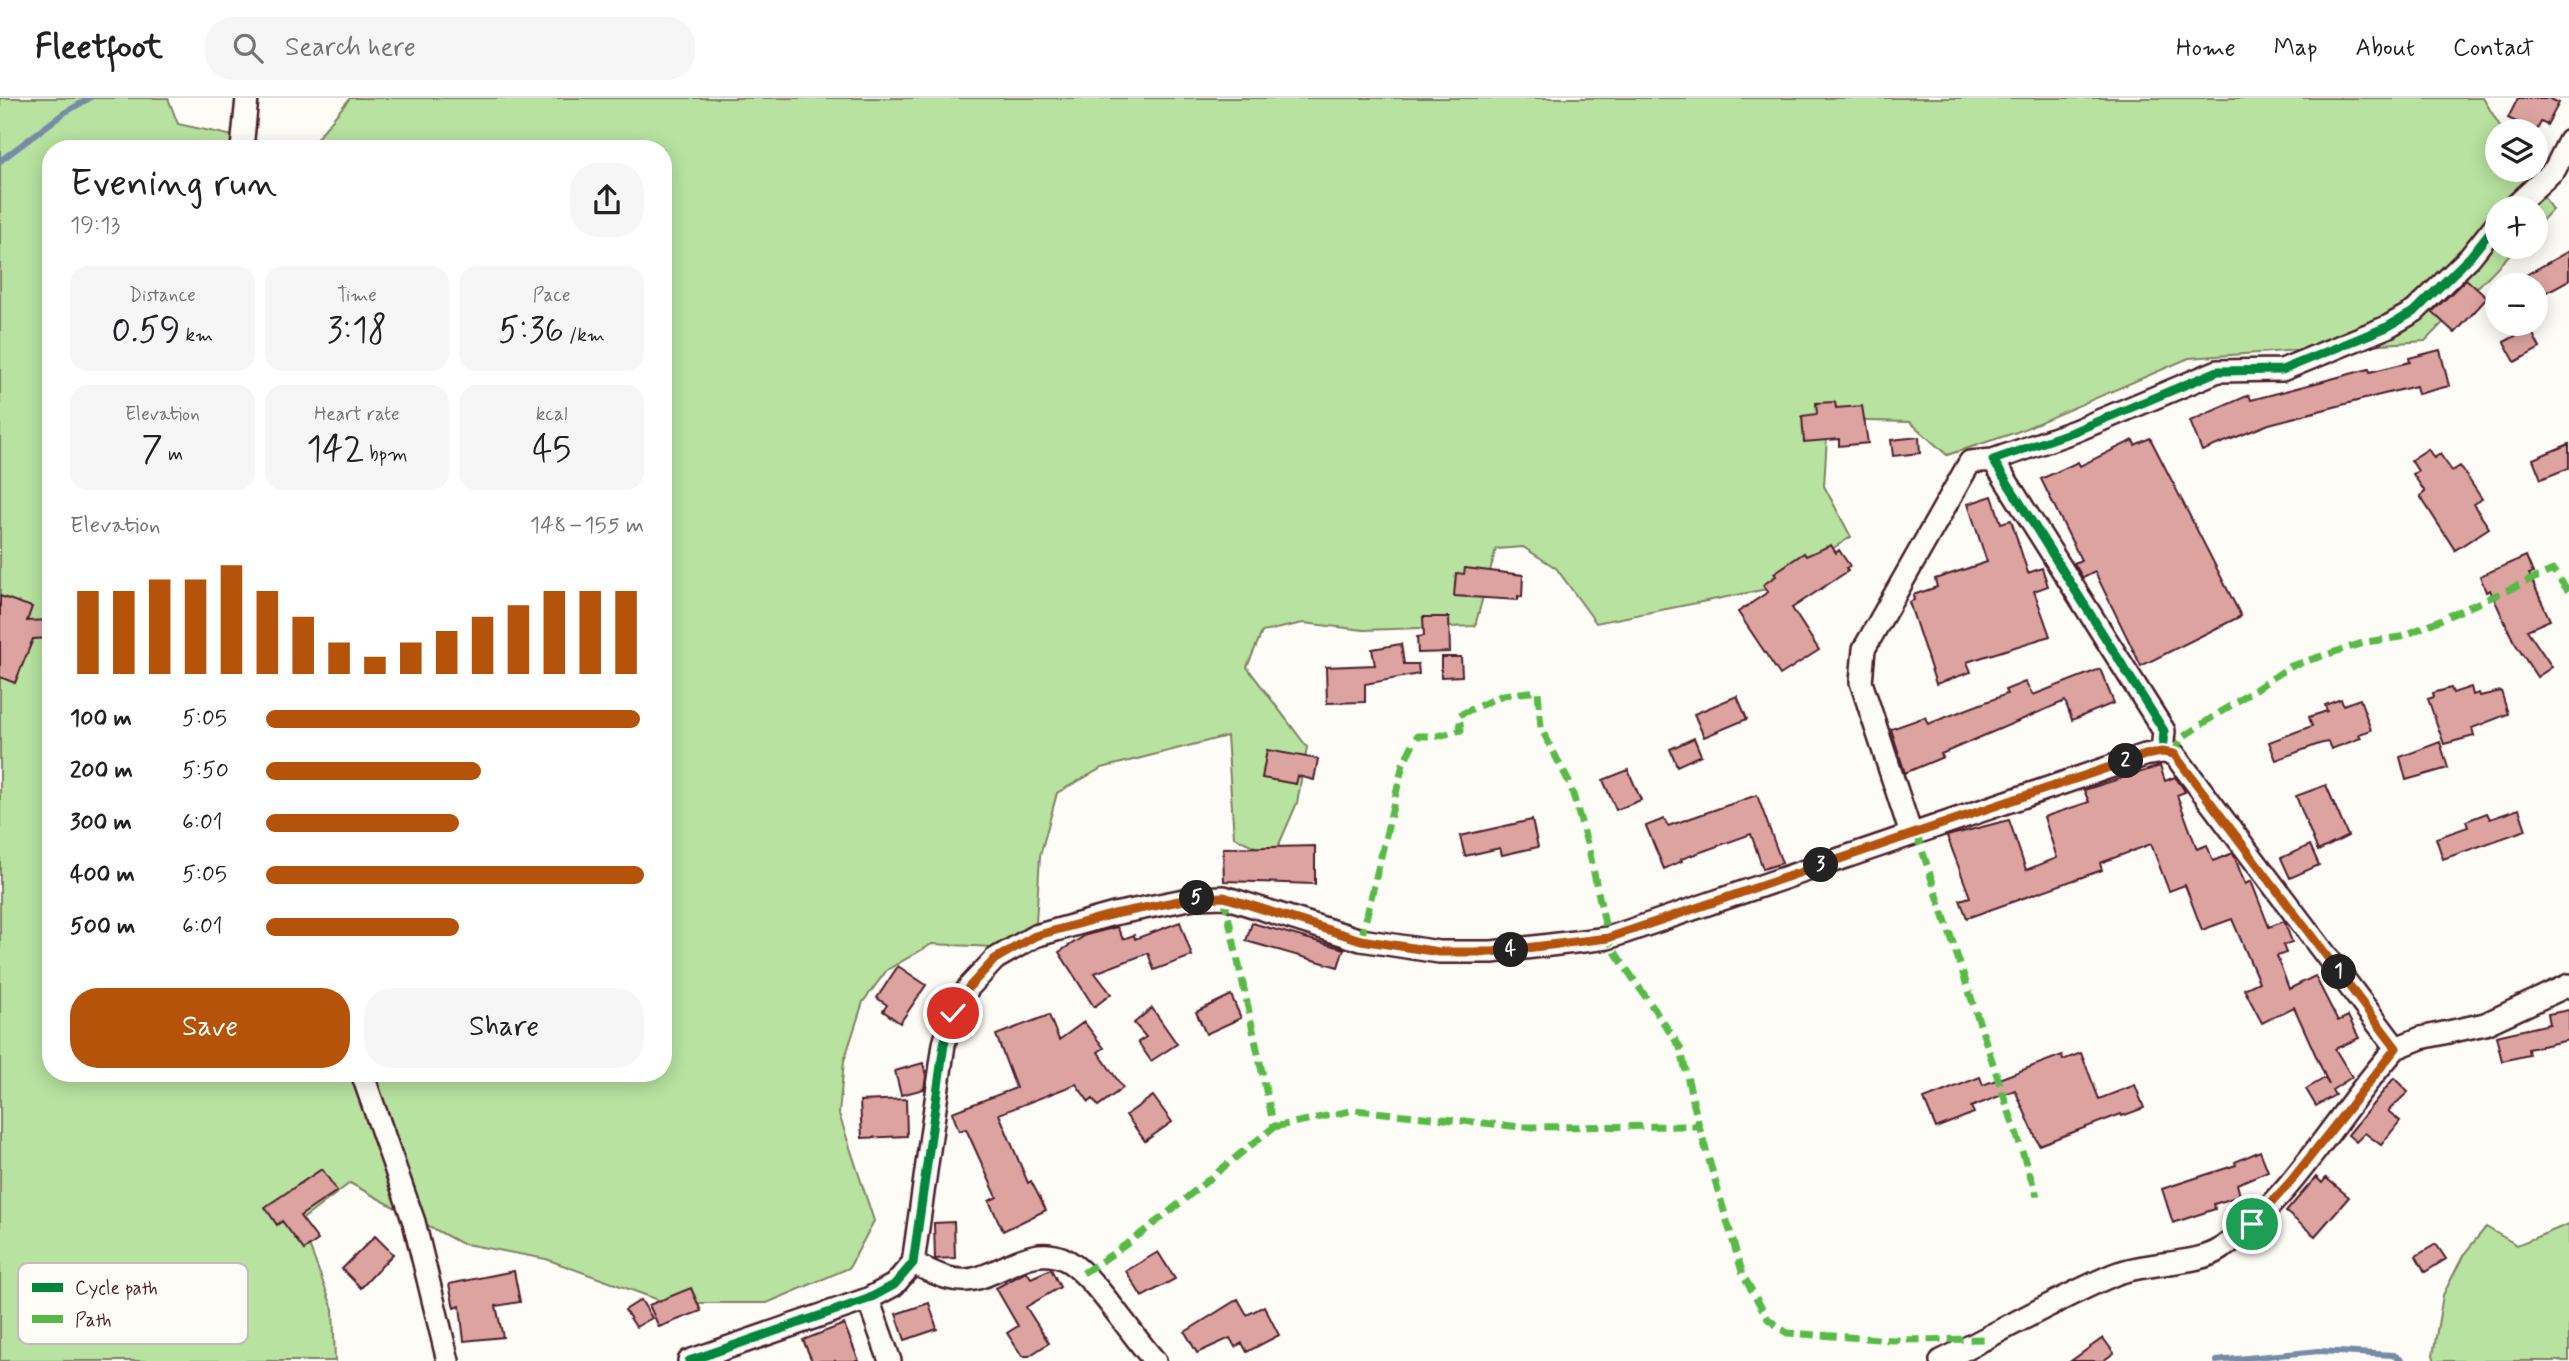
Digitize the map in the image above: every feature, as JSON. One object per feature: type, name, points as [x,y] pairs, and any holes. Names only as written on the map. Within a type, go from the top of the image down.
[{"type":"street","points":[[243,140],[247,98]]},
{"type":"street","points":[[2526,196],[2555,169],[2569,141]]},
{"type":"street","points":[[1911,834],[1861,682],[1864,649],[1970,463],[1993,460],[2075,431],[2218,371],[2282,370],[2387,327],[2415,311],[2470,257],[2485,238]]},
{"type":"street","points":[[1993,460],[2164,731],[2162,752]]},
{"type":"street","points":[[702,1359],[868,1299],[894,1285],[913,1263],[942,1053],[953,1013],[969,987],[995,959],[1035,936],[1194,898],[1224,897],[1361,940],[1439,952],[1492,952],[1608,938],[2145,755],[2162,752],[2174,754],[2396,1048]]},
{"type":"street","points":[[1941,1361],[2114,1275],[2149,1264],[2186,1260],[2218,1251],[2252,1224],[2291,1181],[2396,1048],[2421,1038],[2485,1024],[2569,985]]},
{"type":"street","points":[[365,1082],[414,1223],[447,1361]]},
{"type":"street","points":[[913,1263],[947,1279],[973,1280],[1026,1257],[1047,1255],[1066,1260],[1083,1273],[1155,1361]]},
{"type":"street","points":[[868,1299],[890,1361]]},
{"type":"green space","points":[[0,98],[168,98],[178,124],[252,140],[42,140],[42,1082],[672,1082],[672,140],[315,140],[350,98],[2483,98],[2496,119],[2485,119],[2485,182],[2534,182],[2543,196],[2485,196],[2485,259],[2505,259],[2492,273],[2485,273],[2485,280],[2425,341],[2189,358],[2017,432],[1947,455],[1910,422],[1828,420],[1824,486],[1851,537],[1767,589],[1596,623],[1556,568],[1523,547],[1496,549],[1475,626],[1364,630],[1303,623],[1262,632],[1247,667],[1307,747],[1297,803],[1274,856],[1234,837],[1227,736],[1102,768],[1057,793],[1040,856],[1036,923],[993,947],[932,944],[887,970],[863,1002],[844,1061],[839,1114],[874,1221],[849,1268],[767,1303],[667,1303],[546,1259],[460,1243],[350,1183],[300,1221],[333,1309],[335,1361],[0,1361]]},
{"type":"green space","points":[[2569,1224],[2569,1361],[2435,1361],[2433,1355],[2443,1295],[2464,1254],[2486,1227],[2517,1245]]},
{"type":"building","points":[[2518,98],[2549,98],[2559,103],[2548,123],[2548,119],[2508,118]]},
{"type":"building","points":[[2569,251],[2569,280],[2548,292],[2548,273],[2530,273]]},
{"type":"building","points":[[2466,279],[2485,296],[2485,300],[2455,333],[2432,312]]},
{"type":"building","points":[[2515,336],[2534,336],[2540,348],[2515,362],[2504,342]]},
{"type":"building","points":[[2440,350],[2449,386],[2418,394],[2416,386],[2269,424],[2202,451],[2190,421],[2249,395],[2251,400],[2369,369],[2370,372],[2410,362],[2409,358]]},
{"type":"building","points":[[1835,402],[1836,408],[1862,406],[1868,443],[1839,446],[1839,439],[1804,442],[1802,416],[1817,414],[1816,403]]},
{"type":"building","points":[[1919,437],[1920,453],[1893,456],[1891,440]]},
{"type":"building","points":[[2150,438],[2241,616],[2141,666],[2095,572],[2083,578],[2074,563],[2081,560],[2041,479],[2078,462],[2080,466],[2133,440],[2135,445]]},
{"type":"building","points":[[2569,444],[2569,468],[2541,479],[2533,459]]},
{"type":"building","points":[[2428,449],[2434,458],[2440,454],[2452,471],[2460,466],[2482,499],[2473,504],[2489,528],[2455,550],[2420,496],[2425,492],[2413,474],[2418,471],[2411,460]]},
{"type":"building","points":[[1992,496],[2001,523],[2011,520],[2028,573],[2042,568],[2048,586],[2034,591],[2050,636],[1967,662],[1971,672],[1936,684],[1909,602],[1914,600],[1913,595],[1937,587],[1935,579],[1987,562],[1968,504]]},
{"type":"building","points":[[1831,545],[1836,553],[1839,550],[1850,566],[1846,568],[1848,571],[1792,608],[1819,650],[1780,675],[1738,612],[1768,592],[1763,585],[1776,576],[1774,573],[1804,553],[1806,556]]},
{"type":"building","points":[[2526,556],[2533,573],[2529,574],[2550,620],[2527,630],[2552,667],[2537,677],[2513,640],[2490,590],[2486,592],[2480,576]]},
{"type":"building","points":[[1465,568],[1523,575],[1522,597],[1518,596],[1518,600],[1454,596],[1456,573],[1464,574]]},
{"type":"building","points":[[0,596],[32,607],[27,621],[42,620],[42,638],[33,639],[15,683],[0,677]]},
{"type":"building","points":[[1423,617],[1449,617],[1450,652],[1418,653],[1417,637],[1424,636]]},
{"type":"building","points":[[1401,644],[1404,664],[1418,664],[1419,674],[1365,684],[1365,702],[1327,703],[1326,667],[1375,665],[1372,649]]},
{"type":"building","points":[[1441,657],[1461,657],[1462,676],[1441,677]]},
{"type":"building","points":[[2100,669],[2114,703],[2072,720],[2065,701],[1941,754],[1943,757],[1905,773],[1891,729],[1925,717],[1928,724],[2007,694],[2005,690],[2025,682],[2033,695]]},
{"type":"building","points":[[2471,687],[2473,695],[2479,693],[2480,696],[2501,691],[2508,714],[2472,728],[2474,736],[2444,744],[2428,699],[2434,697],[2433,693],[2451,688],[2453,693]]},
{"type":"building","points":[[1737,696],[1747,719],[1704,737],[1694,714]]},
{"type":"building","points":[[2341,699],[2343,705],[2360,699],[2371,730],[2359,734],[2361,738],[2331,749],[2328,742],[2276,760],[2269,742],[2312,726],[2309,717],[2327,711],[2325,705]]},
{"type":"building","points":[[1694,738],[1701,755],[1677,766],[1670,749]]},
{"type":"building","points":[[2440,742],[2448,768],[2406,780],[2400,757]]},
{"type":"building","points":[[1267,750],[1318,759],[1314,780],[1298,776],[1296,784],[1262,778]]},
{"type":"building","points":[[2160,766],[2165,781],[2175,777],[2185,792],[2177,795],[2197,849],[2207,845],[2213,861],[2233,853],[2245,884],[2251,881],[2269,927],[2284,921],[2292,942],[2283,945],[2286,953],[2277,956],[2289,989],[2315,976],[2338,1021],[2348,1016],[2359,1038],[2335,1049],[2352,1077],[2332,1090],[2335,1095],[2316,1106],[2306,1089],[2325,1078],[2329,1085],[2294,1007],[2262,1023],[2244,989],[2259,982],[2232,919],[2202,930],[2185,885],[2169,891],[2151,844],[2100,863],[2102,870],[1967,918],[1960,900],[1970,897],[1947,836],[2009,820],[2026,870],[2057,858],[2044,817],[2089,802],[2084,790]]},
{"type":"building","points":[[1628,770],[1641,800],[1616,810],[1603,780]]},
{"type":"building","points":[[2326,785],[2348,836],[2318,851],[2296,796]]},
{"type":"building","points":[[1757,795],[1782,863],[1763,869],[1751,834],[1681,859],[1682,861],[1664,869],[1646,826],[1664,819],[1668,826]]},
{"type":"building","points":[[2519,809],[2526,830],[2443,859],[2436,838],[2468,827],[2466,821],[2487,813],[2490,819]]},
{"type":"building","points":[[1532,820],[1538,847],[1502,855],[1500,848],[1465,856],[1460,836]]},
{"type":"building","points":[[2310,845],[2319,865],[2290,878],[2281,858]]},
{"type":"building","points":[[1315,846],[1315,884],[1224,881],[1223,848]]},
{"type":"building","points":[[1180,922],[1192,956],[1154,970],[1148,953],[1095,973],[1111,994],[1094,1007],[1059,952],[1086,935],[1117,927],[1123,939],[1134,935],[1135,939]]},
{"type":"building","points":[[1252,923],[1344,949],[1338,967],[1246,941]]},
{"type":"building","points":[[898,966],[926,985],[900,1023],[883,1011],[887,1005],[877,998]]},
{"type":"building","points":[[1231,995],[1241,1018],[1206,1034],[1196,1012]]},
{"type":"building","points":[[1152,1008],[1177,1044],[1151,1061],[1138,1042],[1146,1037],[1134,1023]]},
{"type":"building","points":[[2569,1010],[2569,1040],[2528,1049],[2529,1055],[2502,1061],[2496,1036],[2550,1024],[2548,1014]]},
{"type":"building","points":[[1049,1015],[1059,1040],[1084,1022],[1104,1048],[1098,1052],[1123,1088],[1098,1106],[1093,1099],[1089,1102],[1076,1084],[999,1114],[1028,1183],[1031,1181],[1046,1210],[1003,1231],[989,1201],[997,1197],[966,1129],[959,1131],[952,1112],[1016,1088],[996,1035]]},
{"type":"building","points":[[2081,1053],[2099,1099],[2135,1085],[2144,1108],[2039,1145],[2015,1090],[1971,1107],[1974,1113],[1936,1128],[1924,1099],[1980,1077],[1983,1085],[2062,1055],[2063,1060]]},
{"type":"building","points":[[923,1063],[926,1076],[924,1089],[901,1095],[895,1071]]},
{"type":"building","points":[[2394,1078],[2408,1092],[2388,1111],[2400,1121],[2381,1145],[2365,1133],[2356,1142],[2348,1135]]},
{"type":"building","points":[[1153,1096],[1172,1122],[1145,1141],[1126,1115]]},
{"type":"building","points":[[906,1099],[907,1136],[862,1138],[860,1101]]},
{"type":"building","points":[[2260,1151],[2268,1171],[2237,1184],[2240,1196],[2214,1204],[2215,1209],[2173,1223],[2162,1189],[2236,1165],[2235,1162]]},
{"type":"building","points":[[322,1169],[337,1191],[300,1216],[318,1240],[304,1250],[282,1221],[277,1225],[265,1207]]},
{"type":"building","points":[[2316,1177],[2322,1183],[2326,1178],[2349,1197],[2315,1236],[2286,1212]]},
{"type":"building","points":[[954,1222],[955,1258],[935,1259],[934,1223]]},
{"type":"building","points":[[375,1236],[393,1254],[361,1288],[342,1269]]},
{"type":"building","points":[[2436,1244],[2446,1259],[2425,1272],[2416,1256]]},
{"type":"building","points":[[1158,1252],[1175,1279],[1142,1297],[1126,1271]]},
{"type":"building","points":[[1051,1269],[1060,1287],[1026,1307],[1049,1343],[1029,1356],[1022,1356],[1007,1333],[1018,1326],[996,1288],[1024,1273],[1027,1272],[1031,1278]]},
{"type":"building","points":[[514,1271],[520,1302],[496,1306],[503,1337],[464,1341],[460,1306],[454,1308],[449,1284]]},
{"type":"building","points":[[691,1288],[701,1311],[659,1327],[649,1305]]},
{"type":"building","points":[[1238,1299],[1247,1315],[1264,1306],[1279,1335],[1247,1352],[1242,1343],[1235,1347],[1230,1338],[1197,1353],[1185,1332]]},
{"type":"building","points":[[641,1300],[652,1318],[636,1327],[625,1310]]},
{"type":"building","points":[[929,1303],[937,1329],[905,1340],[896,1314]]},
{"type":"building","points":[[844,1324],[859,1361],[812,1361],[803,1340]]},
{"type":"building","points":[[2103,1338],[2114,1353],[2103,1361],[2071,1361]]},
{"type":"waterway","points":[[0,161],[64,113],[90,98]]},
{"type":"waterway","points":[[2216,1361],[2319,1351],[2394,1355],[2403,1361]]},
{"type":"marked path","points":[[2174,754],[2181,738],[2291,666],[2366,642],[2401,637],[2553,570],[2569,592]]},
{"type":"marked path","points":[[1361,940],[1403,764],[1417,736],[1438,736],[1461,730],[1459,715],[1503,695],[1538,691],[1541,728],[1570,784],[1589,850],[1608,938],[1680,1047],[1699,1126],[1743,1275],[1768,1319],[1787,1333],[1894,1340],[1987,1339]]},
{"type":"marked path","points":[[1916,832],[2037,1196]]},
{"type":"marked path","points":[[1083,1273],[1157,1221],[1274,1127],[1224,897]]},
{"type":"marked path","points":[[1274,1127],[1355,1110],[1522,1127],[1699,1126]]},
{"type":"cycle path","points":[[2162,752],[2164,731],[1993,460],[2075,431],[2218,371],[2282,370],[2387,327],[2415,311],[2470,257],[2485,238]]},
{"type":"cycle path","points":[[689,1361],[868,1299],[894,1285],[913,1263],[944,1044],[953,1013],[969,987],[995,959],[1035,936],[1114,914],[1194,898],[1224,897],[1361,940],[1439,952],[1492,952],[1608,938],[2145,755],[2162,752],[2174,754],[2396,1048]]},
{"type":"route","points":[[953,1013],[969,987],[995,959],[1035,936],[1114,914],[1194,898],[1224,897],[1361,940],[1439,952],[1492,952],[1608,938],[2145,755],[2162,752],[2174,754],[2396,1048],[2291,1181],[2252,1224]]}]
